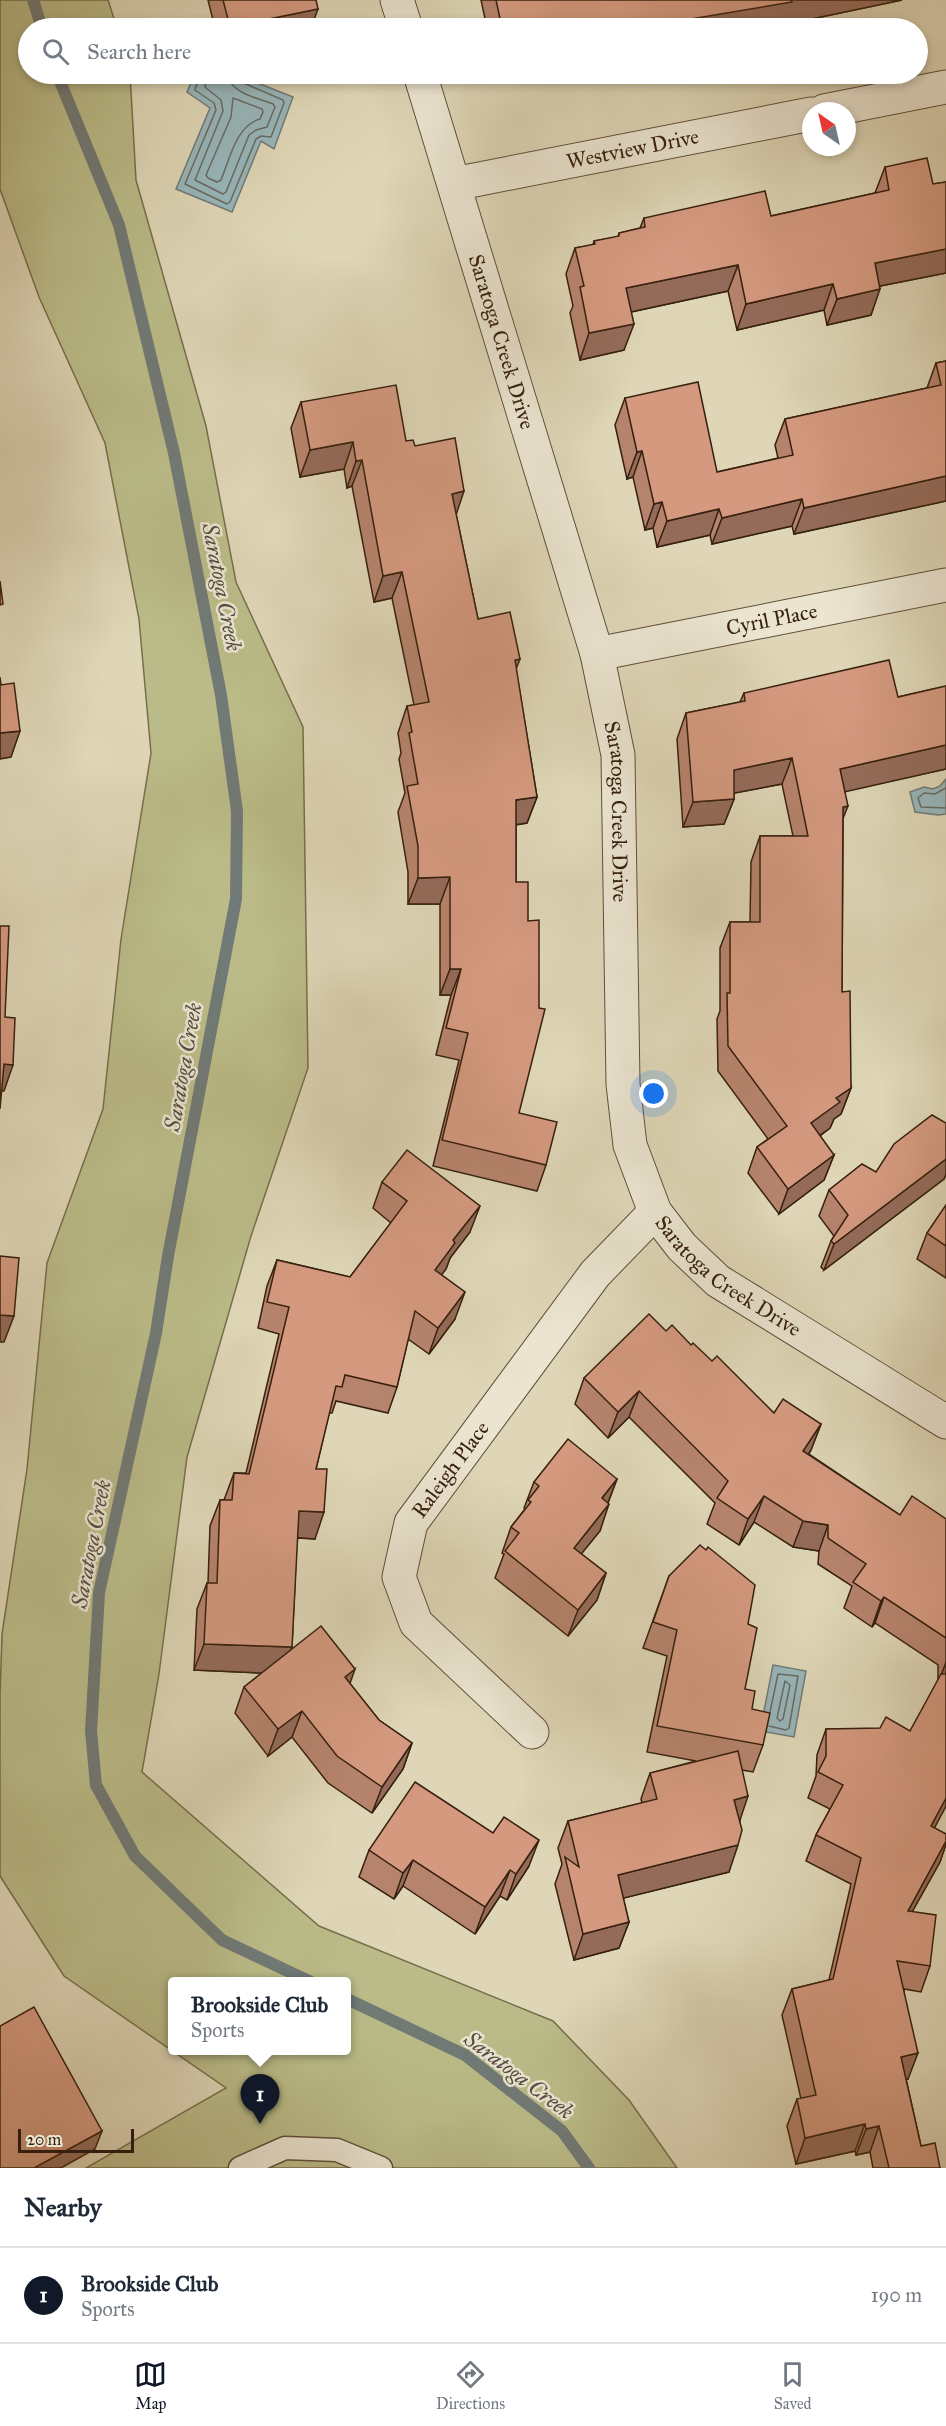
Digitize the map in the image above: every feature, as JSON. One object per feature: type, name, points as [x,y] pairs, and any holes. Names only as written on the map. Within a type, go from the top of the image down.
[{"type":"street","points":[[397,0],[403,18]]},
{"type":"street","name":"Saratoga Creek Drive","points":[[423,84],[597,654],[618,755],[625,1104],[630,1145],[656,1212],[682,1247],[718,1281],[946,1422]]},
{"type":"street","points":[[856,105],[946,87]]},
{"type":"street","name":"Westview Drive","points":[[454,184],[802,116]]},
{"type":"street","name":"Cyril Place","points":[[597,654],[946,585]]},
{"type":"street","name":"Raleigh Place","points":[[532,1732],[416,1623],[399,1577],[411,1523],[596,1274],[656,1212]]},
{"type":"lane","points":[[240,2168],[285,2148],[337,2150],[381,2168]]},
{"type":"green space","points":[[0,0],[108,0],[114,18],[18,18],[18,84],[131,84],[136,180],[206,426],[236,582],[303,727],[308,1068],[251,1236],[187,1457],[159,1674],[142,1772],[319,1926],[553,2021],[629,2100],[677,2168],[86,2168],[226,2088],[178,2055],[351,2055],[351,1977],[168,1977],[168,2048],[64,1976],[0,1876],[2,1634],[27,1469],[47,1263],[103,1109],[121,939],[151,753],[139,619],[105,443],[39,297],[0,189]]},
{"type":"water","points":[[191,84],[260,84],[293,97],[274,149],[261,141],[232,212],[176,189],[210,108],[187,92]]},
{"type":"water","points":[[946,779],[946,814],[915,812],[910,792],[924,787],[933,789],[940,786]]},
{"type":"water","points":[[773,1665],[806,1671],[794,1737],[760,1731]]},
{"type":"building","points":[[223,0],[316,0],[318,9],[274,18],[228,18]]},
{"type":"building","points":[[496,0],[791,0],[792,2],[697,18],[500,18]]},
{"type":"building","points":[[927,158],[933,184],[946,182],[946,249],[875,263],[880,289],[837,299],[833,284],[746,304],[738,265],[626,288],[634,324],[589,333],[580,287],[584,286],[575,248],[595,244],[594,241],[645,227],[644,218],[765,191],[771,216],[889,190],[885,167]]},
{"type":"building","points":[[946,361],[946,476],[804,508],[802,499],[722,518],[719,509],[667,521],[662,502],[654,504],[642,451],[637,452],[625,398],[698,382],[717,472],[793,455],[785,419],[941,385],[936,363]]},
{"type":"building","points":[[396,385],[406,441],[413,440],[415,446],[455,438],[464,491],[452,494],[478,619],[510,612],[520,659],[515,660],[537,797],[516,800],[516,882],[528,882],[528,921],[539,920],[539,1008],[545,1009],[519,1113],[557,1122],[546,1165],[442,1140],[468,1033],[446,1028],[461,969],[450,969],[450,877],[418,878],[418,846],[407,786],[418,784],[407,706],[429,702],[402,572],[383,576],[362,460],[356,461],[353,442],[310,450],[301,402]]},
{"type":"building","points":[[0,581],[3,604],[0,605]]},
{"type":"building","points":[[889,660],[898,697],[946,686],[946,745],[840,769],[848,806],[843,807],[842,992],[850,991],[851,1088],[836,1098],[840,1102],[811,1123],[834,1155],[788,1189],[757,1147],[787,1126],[728,1046],[727,993],[730,993],[730,922],[760,922],[760,836],[808,836],[792,758],[734,770],[734,799],[693,802],[686,713],[745,701],[744,693]]},
{"type":"building","points":[[0,677],[1,685],[14,683],[20,731],[0,733]]},
{"type":"building","points":[[0,926],[9,926],[5,1017],[15,1018],[13,1065],[4,1064],[0,1109]]},
{"type":"building","points":[[932,1115],[946,1123],[946,1159],[834,1244],[831,1241],[848,1215],[829,1190],[862,1164],[876,1172],[894,1144]]},
{"type":"building","points":[[407,1150],[480,1206],[453,1240],[455,1243],[435,1270],[465,1292],[438,1328],[415,1311],[397,1387],[345,1375],[342,1387],[336,1386],[316,1469],[327,1469],[324,1512],[299,1511],[292,1647],[204,1644],[207,1583],[217,1583],[220,1500],[232,1500],[234,1473],[249,1474],[289,1307],[267,1302],[277,1260],[350,1277],[407,1201],[382,1182]]},
{"type":"building","points":[[946,1205],[946,1246],[927,1233]]},
{"type":"building","points":[[0,1256],[19,1258],[14,1316],[0,1315]]},
{"type":"building","points":[[649,1314],[666,1331],[672,1325],[691,1345],[693,1343],[712,1361],[717,1356],[774,1413],[783,1399],[821,1424],[803,1451],[900,1515],[912,1496],[946,1519],[946,1638],[884,1597],[881,1601],[853,1582],[866,1564],[828,1538],[828,1525],[803,1521],[764,1496],[748,1519],[717,1498],[728,1481],[639,1391],[618,1412],[584,1378]]},
{"type":"building","points":[[568,1439],[617,1479],[602,1498],[609,1504],[574,1548],[606,1573],[578,1610],[505,1551],[519,1533],[511,1527],[531,1502],[528,1500],[539,1486],[534,1482]]},
{"type":"building","points":[[700,1545],[706,1550],[708,1547],[755,1585],[748,1624],[757,1628],[745,1689],[755,1691],[752,1709],[770,1713],[763,1745],[657,1726],[677,1630],[653,1622],[669,1576]]},
{"type":"building","points":[[321,1626],[355,1669],[345,1677],[379,1720],[412,1743],[382,1787],[337,1756],[302,1711],[278,1729],[244,1687]]},
{"type":"building","points":[[941,1674],[946,1674],[946,1798],[931,1826],[946,1834],[946,1841],[908,1911],[936,1915],[930,1966],[897,1961],[918,2053],[901,2057],[921,2146],[935,2143],[940,2168],[889,2168],[879,2126],[866,2129],[865,2124],[805,2138],[797,2099],[816,2095],[792,1989],[833,1979],[861,1858],[816,1835],[843,1785],[818,1772],[826,1756],[826,1729],[880,1728],[886,1717],[910,1731]]},
{"type":"building","points":[[738,1751],[748,1796],[734,1800],[742,1830],[738,1845],[618,1875],[629,1922],[583,1934],[565,1857],[579,1867],[568,1821],[657,1799],[650,1773]]},
{"type":"building","points":[[415,1782],[493,1833],[504,1817],[539,1840],[516,1874],[510,1870],[485,1907],[413,1860],[403,1873],[369,1850]]},
{"type":"building","points":[[34,2007],[102,2131],[34,2168],[0,2168],[0,2026]]},
{"type":"waterway","name":"Saratoga Creek","points":[[33,0],[39,18]]},
{"type":"waterway","name":"Saratoga Creek","points":[[61,84],[119,225],[174,453],[221,695],[237,811],[236,899],[168,1256],[156,1333],[99,1593],[91,1731],[96,1785],[135,1856],[222,1940],[300,1977]]},
{"type":"waterway","name":"Saratoga Creek","points":[[351,2001],[465,2055],[562,2131],[589,2168]]},
{"type":"place","name":"Brookside Club","points":[[260,2124]]}]
